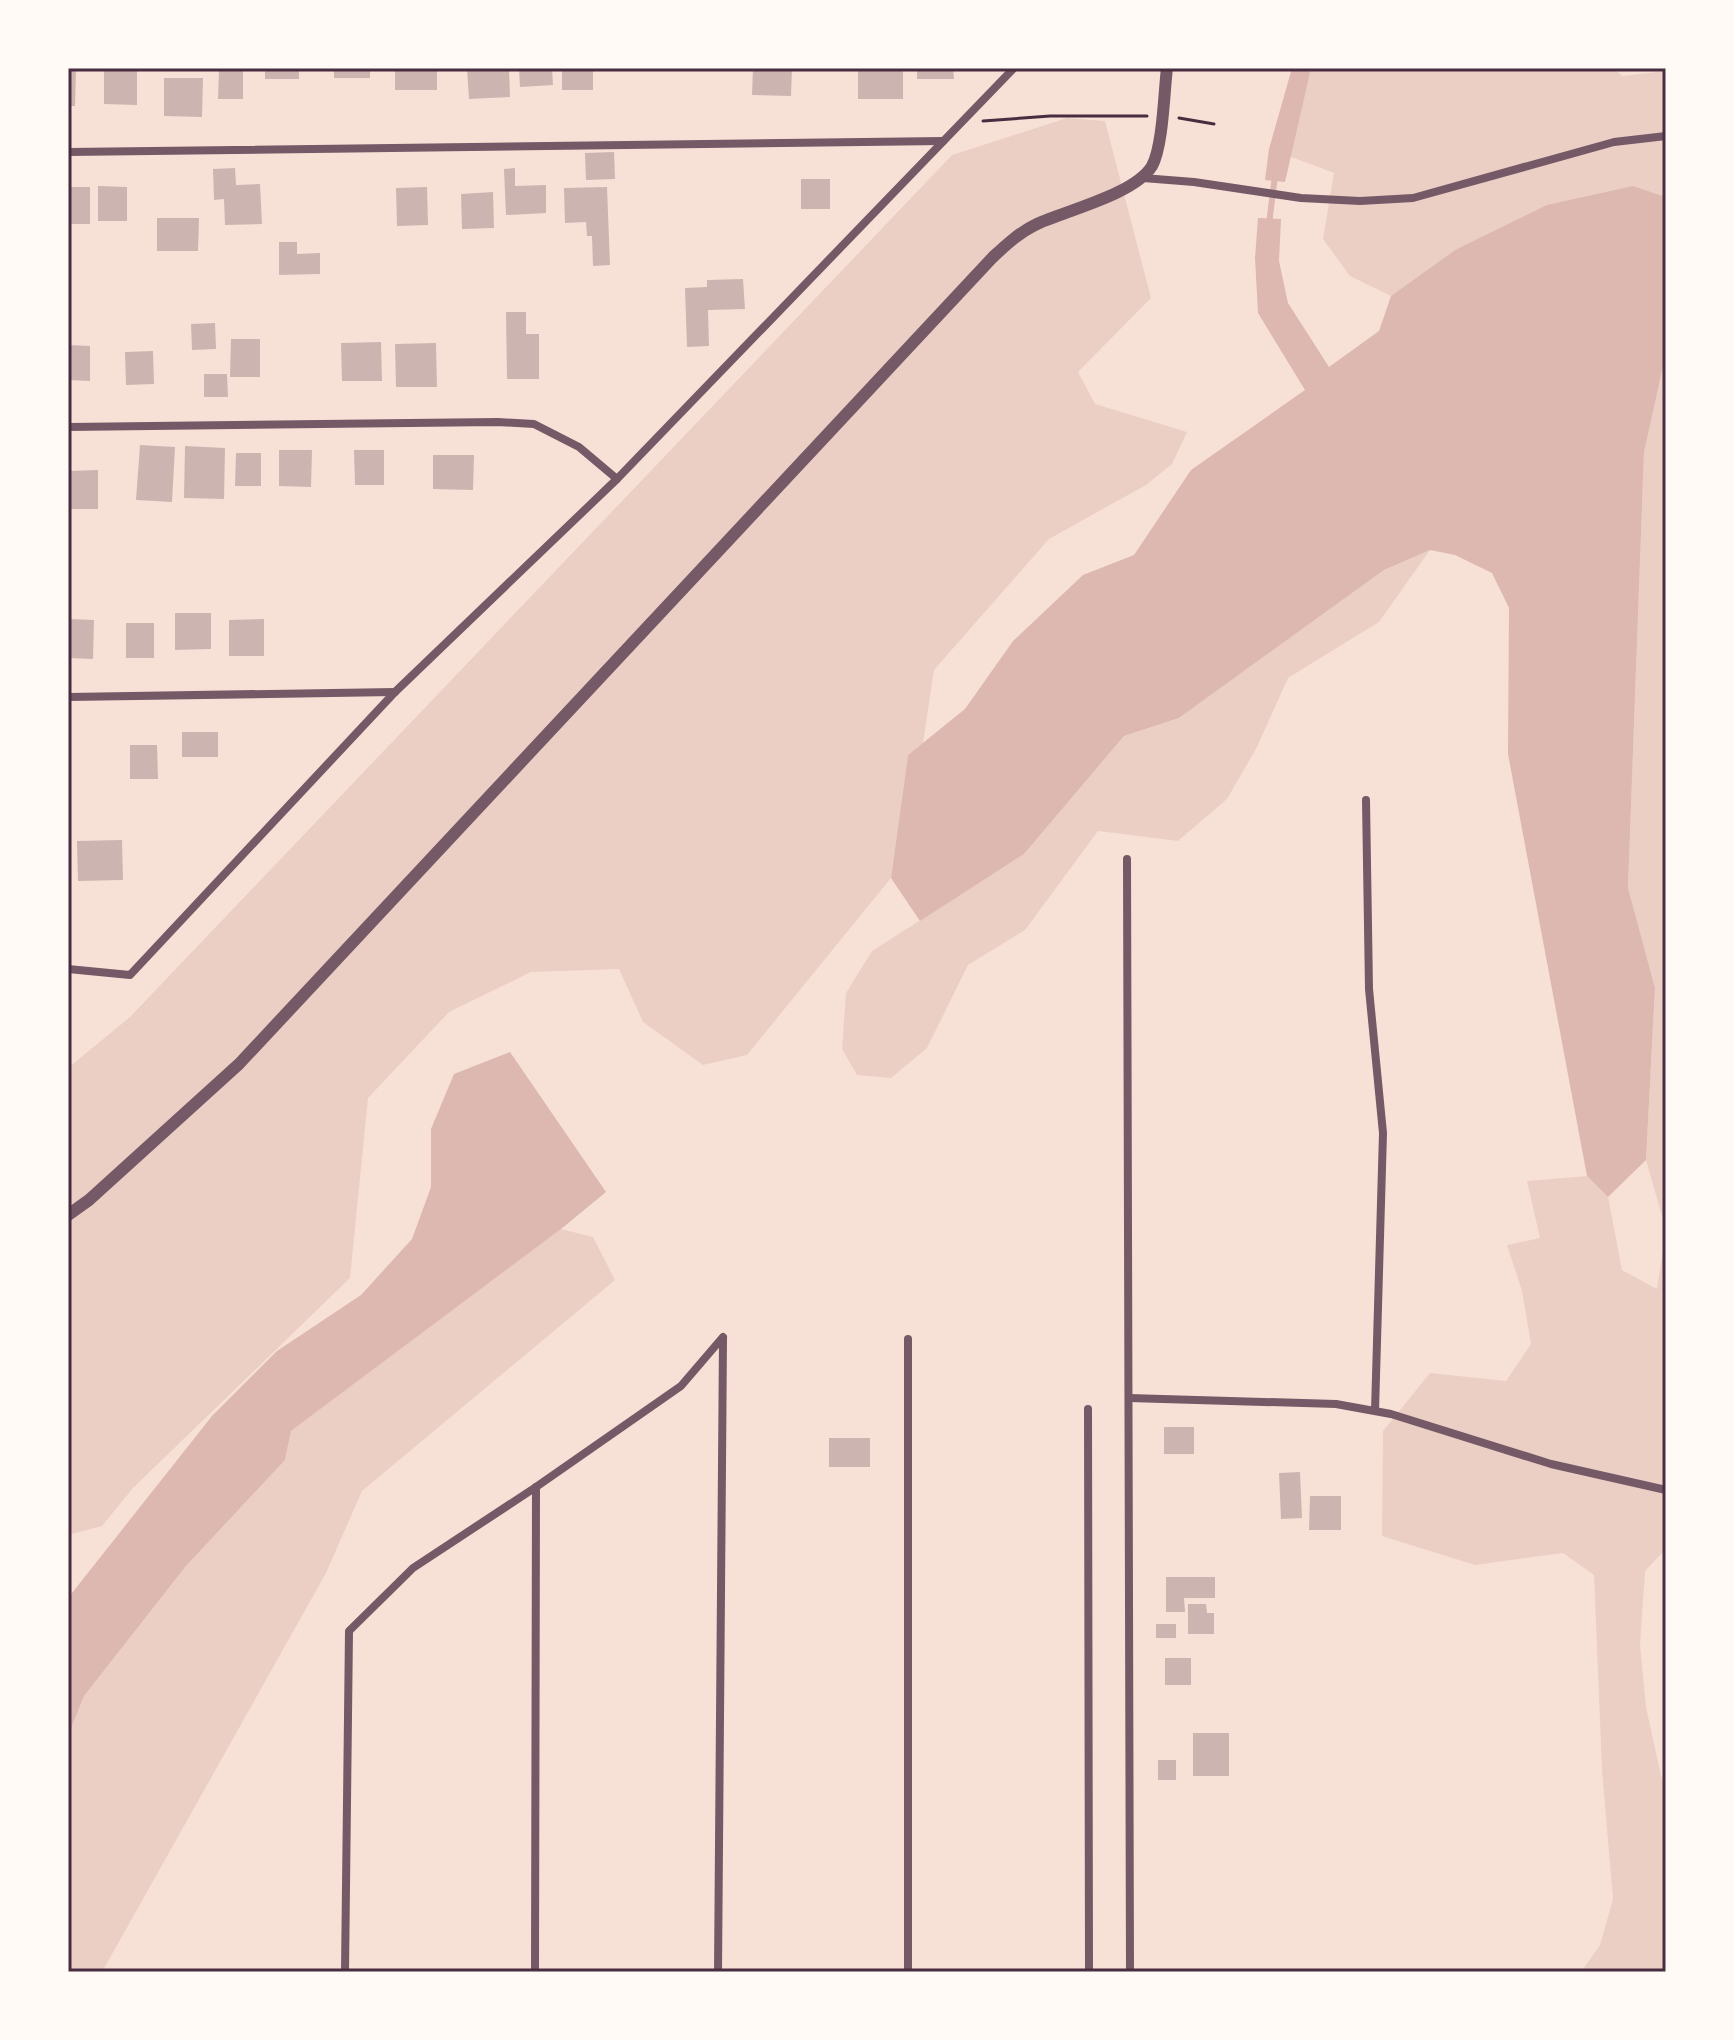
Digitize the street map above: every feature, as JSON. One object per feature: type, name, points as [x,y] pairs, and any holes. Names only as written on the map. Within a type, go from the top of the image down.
[{"type":"street","points":[[68,969],[130,975],[395,692],[617,479],[1014,68]]},
{"type":"street","points":[[68,1215],[89,1200],[239,1064],[993,257],[1015,237],[1035,225],[1127,189],[1143,178],[1153,164],[1167,68]]},
{"type":"street","points":[[1143,178],[1194,182],[1301,198],[1360,201],[1413,198],[1614,142],[1666,136]]},
{"type":"street","points":[[68,152],[943,141]]},
{"type":"street","points":[[68,427],[534,424],[579,447],[617,479]]},
{"type":"street","points":[[68,697],[395,692]]},
{"type":"street","points":[[1366,800],[1369,989],[1383,1133],[1375,1411]]},
{"type":"street","points":[[1127,859],[1130,1972]]},
{"type":"street","points":[[345,1972],[349,1631],[413,1568],[681,1386],[723,1337],[718,1972]]},
{"type":"street","points":[[908,1339],[908,1972]]},
{"type":"street","points":[[1129,1398],[1336,1404],[1375,1411],[1551,1464],[1666,1490]]},
{"type":"street","points":[[1088,1409],[1089,1972]]},
{"type":"street","points":[[535,1972],[536,1487]]},
{"type":"path","points":[[961,122],[1050,116],[1161,115],[1214,124]]},
{"type":"shaded area","points":[[1292,68],[1311,68],[1285,182],[1265,180],[1269,149]]},
{"type":"shaded area","points":[[1311,68],[1614,68],[1622,76],[1666,71],[1666,197],[1633,186],[1455,250],[1391,296],[1350,276],[1323,239],[1334,173],[1289,156]]},
{"type":"shaded area","points":[[1067,118],[1105,121],[1151,298],[1078,372],[1095,404],[1187,432],[1172,464],[1146,485],[1049,539],[934,670],[923,743],[908,755],[891,878],[747,1055],[703,1065],[643,1022],[619,969],[531,972],[449,1012],[368,1098],[350,1278],[133,1488],[102,1526],[68,1535],[68,1068],[130,1017],[952,155]]},
{"type":"shaded area","points":[[1633,186],[1666,197],[1666,353],[1644,452],[1628,888],[1655,988],[1646,1160],[1608,1197],[1587,1176],[1508,754],[1509,608],[1492,573],[1455,555],[1430,550],[1384,570],[1179,718],[1124,736],[1024,854],[920,921],[891,878],[908,755],[965,709],[1013,641],[1083,575],[1134,555],[1191,470],[1305,390],[1258,313],[1255,258],[1258,218],[1281,219],[1279,261],[1288,303],[1329,367],[1379,331],[1391,296],[1455,250],[1547,205]]},
{"type":"shaded area","points":[[1666,353],[1666,1230],[1646,1160],[1655,988],[1628,889],[1644,451]]},
{"type":"shaded area","points":[[1430,550],[1379,622],[1288,678],[1257,747],[1227,799],[1178,841],[1098,831],[1025,930],[968,965],[927,1048],[891,1078],[857,1075],[842,1049],[846,993],[872,951],[1024,854],[1124,736],[1179,718],[1384,570]]},
{"type":"shaded area","points":[[510,1052],[606,1192],[291,1431],[285,1460],[186,1566],[84,1696],[68,1736],[68,1598],[212,1416],[277,1351],[361,1295],[412,1239],[431,1187],[431,1129],[454,1074]]},
{"type":"shaded area","points":[[1587,1176],[1608,1197],[1622,1270],[1657,1289],[1666,1230],[1666,1549],[1645,1571],[1640,1645],[1646,1707],[1666,1798],[1666,1972],[1581,1972],[1600,1945],[1613,1899],[1602,1770],[1594,1575],[1563,1553],[1475,1565],[1382,1536],[1383,1431],[1430,1373],[1506,1381],[1531,1344],[1522,1291],[1507,1245],[1540,1238],[1527,1181]]},
{"type":"shaded area","points":[[561,1229],[593,1237],[615,1280],[362,1491],[326,1573],[102,1972],[68,1972],[68,1736],[84,1696],[186,1566],[285,1460],[291,1431]]},
{"type":"building","points":[[68,68],[76,68],[75,106],[68,106]]},
{"type":"building","points":[[104,68],[137,68],[137,105],[104,104]]},
{"type":"building","points":[[219,68],[243,68],[243,99],[218,99]]},
{"type":"building","points":[[265,68],[299,68],[299,79],[265,79]]},
{"type":"building","points":[[334,68],[370,68],[370,78],[334,78]]},
{"type":"building","points":[[395,68],[437,68],[437,90],[395,90]]},
{"type":"building","points":[[467,68],[509,68],[510,97],[469,99]]},
{"type":"building","points":[[519,68],[552,68],[553,85],[520,87]]},
{"type":"building","points":[[562,68],[593,68],[593,90],[562,90]]},
{"type":"building","points":[[753,68],[792,68],[791,96],[752,95]]},
{"type":"building","points":[[858,68],[903,68],[903,99],[858,99]]},
{"type":"building","points":[[917,68],[953,68],[954,79],[917,79]]},
{"type":"building","points":[[164,78],[203,78],[202,117],[164,116]]},
{"type":"building","points":[[614,152],[615,179],[586,180],[585,153]]},
{"type":"building","points":[[235,168],[236,185],[260,184],[262,224],[225,225],[224,199],[214,200],[213,169]]},
{"type":"building","points":[[515,168],[515,186],[546,185],[546,213],[506,215],[504,169]]},
{"type":"building","points":[[801,179],[830,179],[830,209],[801,209]]},
{"type":"building","points":[[98,186],[127,187],[127,221],[98,221]]},
{"type":"building","points":[[68,187],[90,187],[90,224],[68,224]]},
{"type":"building","points":[[427,187],[428,225],[397,226],[396,188]]},
{"type":"building","points":[[607,187],[610,265],[593,266],[592,236],[587,236],[586,222],[565,223],[564,188]]},
{"type":"building","points":[[493,192],[494,228],[462,229],[461,194]]},
{"type":"building","points":[[157,218],[199,218],[198,251],[157,251]]},
{"type":"building","points":[[279,242],[297,242],[297,254],[320,253],[320,274],[279,275]]},
{"type":"building","points":[[743,279],[745,309],[708,310],[709,346],[687,347],[685,288],[707,287],[707,280]]},
{"type":"building","points":[[506,312],[526,312],[526,334],[539,334],[539,379],[507,379]]},
{"type":"building","points":[[215,323],[216,349],[192,350],[191,324]]},
{"type":"building","points":[[231,339],[260,339],[260,377],[230,377]]},
{"type":"building","points":[[381,342],[382,381],[342,381],[341,343]]},
{"type":"building","points":[[436,343],[437,387],[396,387],[395,344]]},
{"type":"building","points":[[68,345],[90,346],[90,381],[68,380]]},
{"type":"building","points":[[153,351],[154,384],[126,385],[125,352]]},
{"type":"building","points":[[204,374],[227,374],[228,397],[204,397]]},
{"type":"building","points":[[140,445],[175,447],[172,502],[136,500]]},
{"type":"building","points":[[185,446],[225,448],[224,499],[184,498]]},
{"type":"building","points":[[279,450],[312,450],[311,487],[279,486]]},
{"type":"building","points":[[354,450],[384,450],[384,485],[355,485]]},
{"type":"building","points":[[236,453],[261,453],[261,486],[235,486]]},
{"type":"building","points":[[433,455],[474,455],[473,490],[433,489]]},
{"type":"building","points":[[98,470],[98,509],[68,509],[68,471]]},
{"type":"building","points":[[175,613],[211,613],[211,649],[175,650]]},
{"type":"building","points":[[68,619],[94,620],[93,659],[68,658]]},
{"type":"building","points":[[264,619],[264,656],[229,656],[229,620]]},
{"type":"building","points":[[126,623],[154,623],[154,658],[126,658]]},
{"type":"building","points":[[182,732],[218,732],[218,757],[182,757]]},
{"type":"building","points":[[130,745],[157,745],[158,779],[130,779]]},
{"type":"building","points":[[122,840],[123,880],[78,881],[77,841]]},
{"type":"building","points":[[1164,1427],[1194,1427],[1194,1454],[1164,1454]]},
{"type":"building","points":[[829,1438],[870,1438],[870,1467],[829,1467]]},
{"type":"building","points":[[1300,1472],[1302,1518],[1281,1519],[1279,1473]]},
{"type":"building","points":[[1310,1496],[1341,1496],[1341,1530],[1309,1530]]},
{"type":"building","points":[[1166,1577],[1215,1577],[1215,1598],[1184,1598],[1185,1612],[1166,1612]]},
{"type":"building","points":[[1188,1604],[1206,1604],[1207,1613],[1214,1613],[1214,1634],[1188,1634]]},
{"type":"building","points":[[1156,1624],[1176,1624],[1176,1638],[1156,1638]]},
{"type":"building","points":[[1165,1658],[1191,1658],[1191,1685],[1165,1685]]},
{"type":"building","points":[[1193,1733],[1229,1733],[1229,1776],[1193,1776]]},
{"type":"building","points":[[1158,1760],[1176,1760],[1176,1780],[1158,1780]]},
{"type":"waterway","points":[[1269,224],[1275,176]]}]
